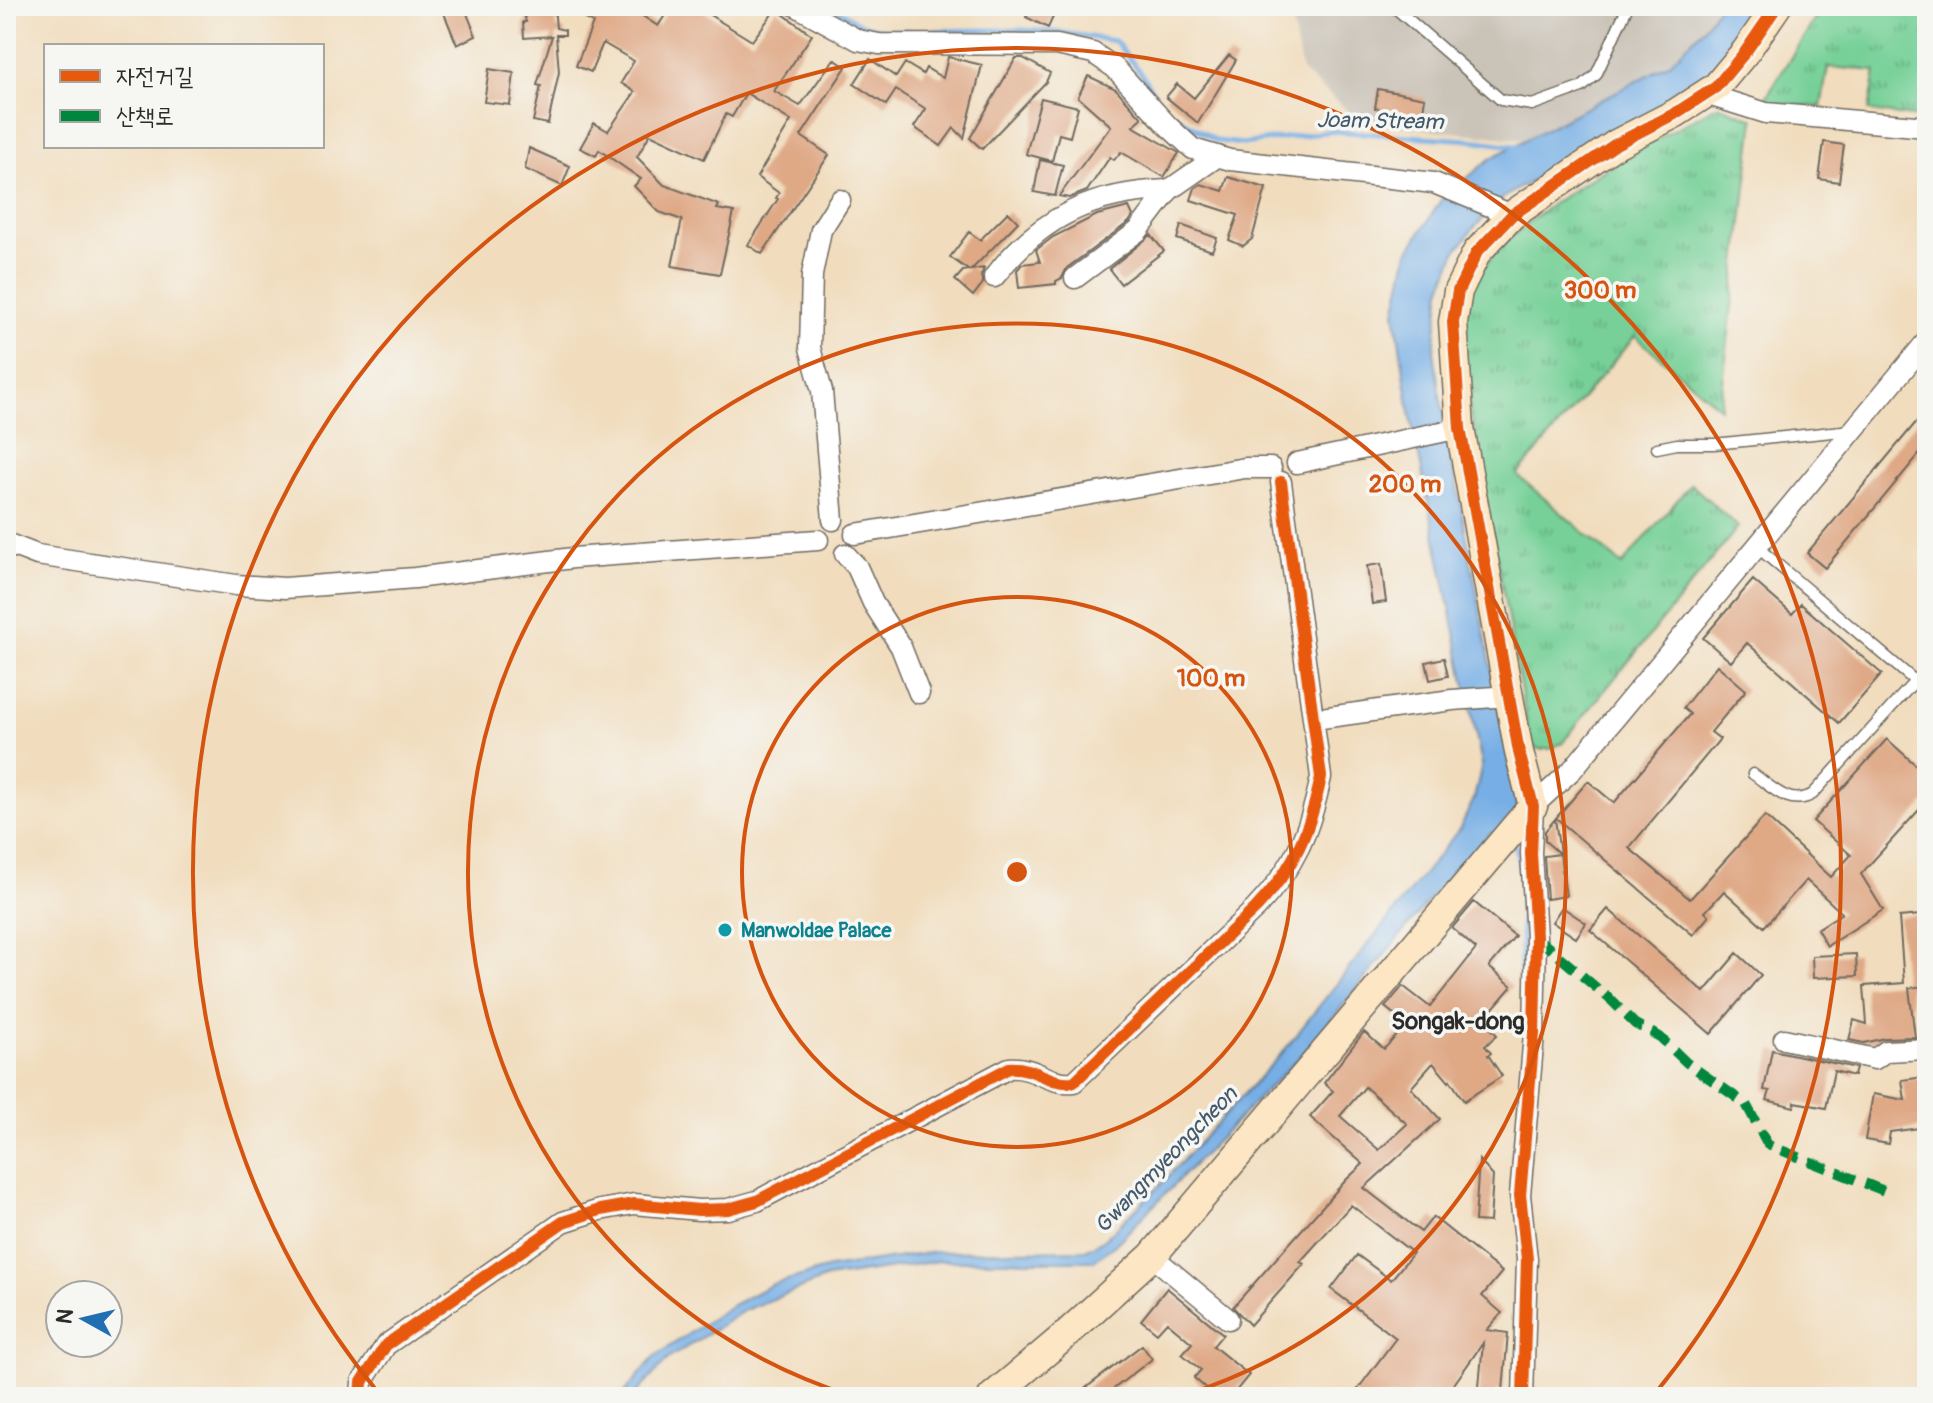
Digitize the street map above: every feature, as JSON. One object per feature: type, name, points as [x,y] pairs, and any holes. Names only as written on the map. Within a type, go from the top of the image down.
[{"type":"street","points":[[796,6],[858,40],[879,44],[1057,45],[1093,53],[1115,68],[1193,149],[1218,156],[1385,176],[1447,187],[1503,212]]},
{"type":"street","points":[[1523,1397],[1527,1259],[1520,1195],[1534,1034],[1536,937],[1531,853],[1521,820],[1519,752],[1503,696],[1453,429],[1453,322],[1458,291],[1477,252],[1503,212],[1716,87],[1777,6]]},
{"type":"street","points":[[1705,94],[1766,113],[1927,127]]},
{"type":"street","points":[[1075,278],[1138,231],[1169,190],[1218,156]]},
{"type":"street","points":[[994,277],[1015,250],[1046,223],[1117,196],[1137,191],[1169,190]]},
{"type":"street","points":[[833,520],[822,391],[810,348],[812,275],[821,230],[840,200]]},
{"type":"street","points":[[992,1397],[1152,1256],[1521,820],[1572,770],[1927,341]]},
{"type":"street","points":[[361,1397],[362,1382],[386,1345],[563,1222],[600,1210],[634,1204],[728,1209],[757,1201],[1009,1068],[1033,1070],[1059,1084],[1074,1082],[1279,884],[1313,819],[1321,777],[1276,475],[1277,458],[1282,455],[1294,458],[1297,463],[1453,429]]},
{"type":"street","points":[[855,534],[1245,468],[1276,475]]},
{"type":"street","points":[[840,519],[850,524],[855,534],[853,546],[845,554],[833,555],[823,550],[818,540],[820,528],[833,520],[840,519]]},
{"type":"street","points":[[6,543],[37,555],[236,585],[285,588],[415,578],[573,558],[818,540]]},
{"type":"street","points":[[845,554],[857,567],[873,603],[901,647],[919,693]]},
{"type":"street","points":[[1314,719],[1503,696]]},
{"type":"street","points":[[1784,1039],[1875,1059],[1886,1051],[1927,1049]]},
{"type":"street","points":[[1152,1256],[1228,1319]]},
{"type":"lane","points":[[1393,6],[1501,100],[1532,105],[1582,87],[1596,75],[1628,6]]},
{"type":"lane","points":[[1657,448],[1854,429]]},
{"type":"lane","points":[[1753,774],[1790,800],[1803,800],[1813,794],[1915,681],[1757,547]]},
{"type":"shaded area","points":[[1289,6],[1719,6],[1702,30],[1669,64],[1526,140],[1361,122],[1302,71]]},
{"type":"green space","points":[[1823,6],[1925,6],[1927,119],[1869,111],[1876,71],[1828,67],[1821,107],[1763,102]]},
{"type":"green space","points":[[1718,105],[1754,119],[1720,408],[1635,336],[1517,475],[1622,565],[1691,484],[1738,527],[1562,743],[1550,749],[1538,749],[1530,741],[1462,364],[1468,300],[1476,280],[1494,255],[1551,205],[1621,160]]},
{"type":"water","points":[[1719,6],[1762,6],[1728,54],[1686,96],[1502,199],[1456,251],[1441,290],[1434,350],[1439,390],[1518,811],[1502,830],[1489,834],[1431,898],[1308,1048],[1116,1244],[1094,1261],[939,1261],[827,1278],[745,1310],[668,1359],[633,1397],[621,1397],[654,1357],[732,1305],[773,1284],[829,1268],[935,1252],[1085,1250],[1106,1238],[1159,1186],[1282,1053],[1460,828],[1474,799],[1482,764],[1410,413],[1395,312],[1408,252],[1441,200],[1491,158],[1669,64],[1702,30]]},
{"type":"building","points":[[441,6],[464,6],[476,36],[457,45]]},
{"type":"building","points":[[522,6],[554,6],[556,28],[565,30],[565,35],[556,35],[559,72],[548,124],[533,121],[541,86],[537,85],[552,36],[524,38],[523,22],[526,22]]},
{"type":"building","points":[[593,6],[627,6],[658,26],[671,6],[695,6],[752,41],[776,9],[812,35],[774,91],[800,106],[834,59],[846,67],[801,136],[829,155],[762,254],[748,245],[779,193],[757,177],[791,121],[746,93],[732,117],[726,114],[704,159],[650,134],[637,157],[664,185],[719,205],[717,209],[734,212],[720,274],[672,266],[682,220],[659,212],[634,186],[641,179],[599,150],[596,156],[580,148],[594,123],[608,131],[635,92],[621,83],[634,61],[603,43],[591,72],[576,66],[593,23],[585,19]]},
{"type":"building","points":[[1032,6],[1058,6],[1048,28],[1026,17]]},
{"type":"building","points":[[1229,55],[1236,60],[1198,123],[1166,97],[1177,84],[1194,98]]},
{"type":"building","points":[[948,57],[982,65],[964,138],[954,128],[941,146],[914,127],[926,109],[896,90],[886,105],[854,84],[870,59],[896,77],[905,63],[923,74],[926,68],[943,78]]},
{"type":"building","points":[[1016,58],[1023,58],[1050,73],[1046,82],[982,149],[970,138]]},
{"type":"building","points":[[489,69],[514,73],[510,105],[484,102]]},
{"type":"building","points":[[1088,76],[1116,89],[1142,118],[1133,126],[1179,153],[1164,177],[1121,152],[1114,160],[1110,157],[1087,191],[1069,198],[1059,196],[1111,126],[1078,97]]},
{"type":"building","points":[[1378,89],[1425,98],[1422,117],[1375,108]]},
{"type":"building","points":[[1041,98],[1078,107],[1070,137],[1059,134],[1052,161],[1026,154]]},
{"type":"building","points":[[1824,142],[1844,145],[1839,182],[1819,179]]},
{"type":"building","points":[[529,148],[570,166],[562,186],[525,169]]},
{"type":"building","points":[[1040,160],[1063,165],[1055,196],[1034,192]]},
{"type":"building","points":[[1228,177],[1266,188],[1252,239],[1243,246],[1229,240],[1238,215],[1191,200],[1195,188],[1201,184],[1223,191]]},
{"type":"building","points":[[1129,207],[1133,216],[1129,222],[1067,268],[1056,284],[1019,288],[1017,270],[1022,264],[1040,262],[1036,250],[1053,237],[1097,215]]},
{"type":"building","points":[[1008,212],[1018,222],[971,270],[984,268],[981,276],[983,283],[973,296],[955,280],[968,270],[950,257],[969,232],[980,240]]},
{"type":"building","points":[[1181,225],[1217,238],[1212,251],[1177,239]]},
{"type":"building","points":[[1151,235],[1164,251],[1121,284],[1109,269]]},
{"type":"building","points":[[1918,420],[1927,427],[1927,445],[1825,568],[1807,553]]},
{"type":"building","points":[[1381,564],[1386,602],[1372,604],[1367,566]]},
{"type":"building","points":[[1753,580],[1792,614],[1801,604],[1882,674],[1839,723],[1747,643],[1731,662],[1703,638]]},
{"type":"building","points":[[1444,658],[1448,676],[1430,680],[1426,662]]},
{"type":"building","points":[[1717,665],[1746,690],[1711,732],[1720,739],[1629,848],[1690,899],[1765,816],[1831,877],[1851,855],[1813,821],[1887,739],[1927,775],[1927,801],[1861,874],[1883,910],[1827,946],[1817,929],[1842,913],[1806,880],[1764,927],[1724,891],[1705,912],[1709,916],[1693,935],[1556,818],[1588,781],[1614,803],[1690,714],[1683,708]]},
{"type":"building","points":[[1555,819],[1560,854],[1545,841],[1545,831]]},
{"type":"building","points":[[1560,854],[1566,896],[1547,899],[1544,856]]},
{"type":"building","points":[[1474,902],[1515,936],[1489,967],[1512,986],[1483,1020],[1497,1035],[1485,1046],[1502,1076],[1464,1101],[1450,1080],[1433,1063],[1411,1088],[1440,1119],[1364,1188],[1421,1232],[1433,1217],[1502,1272],[1482,1296],[1502,1313],[1487,1330],[1508,1333],[1503,1391],[1496,1391],[1495,1397],[1478,1397],[1483,1343],[1445,1397],[1352,1397],[1396,1338],[1331,1289],[1357,1255],[1391,1280],[1413,1253],[1351,1205],[1250,1325],[1233,1307],[1363,1164],[1310,1117],[1333,1091],[1324,1083],[1364,1032],[1384,1049],[1407,1025],[1385,1007],[1403,986],[1430,1007],[1476,949],[1452,928]],"holes":[[[1365,1087],[1407,1124],[1379,1150],[1340,1116]]]},
{"type":"building","points":[[1562,907],[1586,923],[1576,938],[1552,922]]},
{"type":"building","points":[[1608,909],[1704,992],[1737,953],[1761,975],[1711,1034],[1590,930]]},
{"type":"building","points":[[1920,915],[1925,986],[1909,988],[1915,1037],[1885,1038],[1864,1043],[1849,1040],[1854,1020],[1867,1024],[1864,986],[1904,983],[1899,917]]},
{"type":"building","points":[[1856,954],[1857,976],[1813,978],[1812,956]]},
{"type":"building","points":[[1772,1050],[1856,1068],[1854,1076],[1834,1071],[1826,1108],[1795,1102],[1794,1107],[1767,1100],[1770,1091],[1764,1090]]},
{"type":"building","points":[[1925,1077],[1927,1127],[1890,1132],[1888,1144],[1865,1140],[1873,1094],[1905,1100],[1902,1080]]},
{"type":"building","points":[[1479,1160],[1493,1176],[1490,1222],[1475,1221]]},
{"type":"building","points":[[1167,1288],[1223,1334],[1213,1346],[1249,1375],[1231,1397],[1216,1397],[1194,1378],[1201,1370],[1182,1354],[1192,1343],[1167,1322],[1157,1333],[1141,1320]]},
{"type":"building","points":[[1142,1345],[1152,1359],[1103,1397],[1074,1397]]},
{"type":"waterway","name":"Joam Stream","points":[[831,6],[860,24],[887,31],[1021,30],[1115,41],[1139,70],[1159,102]]},
{"type":"waterway","name":"Joam Stream","points":[[1165,110],[1217,141],[1243,144],[1332,131],[1470,140],[1521,147]]},
{"type":"waterway","points":[[1514,843],[1522,874],[1521,970]]},
{"type":"marked path","points":[[1536,937],[1635,1024],[1660,1037],[1687,1063],[1746,1104],[1768,1145],[1892,1194]]},
{"type":"cycle path","points":[[1523,1397],[1527,1259],[1520,1195],[1534,1034],[1536,937],[1531,853],[1533,806],[1519,752],[1460,428],[1453,322],[1458,291],[1477,252],[1512,215],[1616,144],[1676,113],[1716,87],[1777,6]]},
{"type":"cycle path","points":[[361,1397],[362,1382],[386,1345],[563,1222],[600,1210],[634,1204],[699,1210],[728,1209],[757,1201],[1009,1068],[1027,1070],[1057,1081],[1074,1082],[1256,908],[1281,878],[1299,847],[1312,814],[1321,777],[1281,482]]},
{"type":"place","name":"Manwoldae Palace","points":[[725,930]]},
{"type":"district","name":"Songak-dong","points":[[1458,1021]]},
{"type":"water label","name":"Gwangmyeongcheon","points":[[1166,1160]]}]
